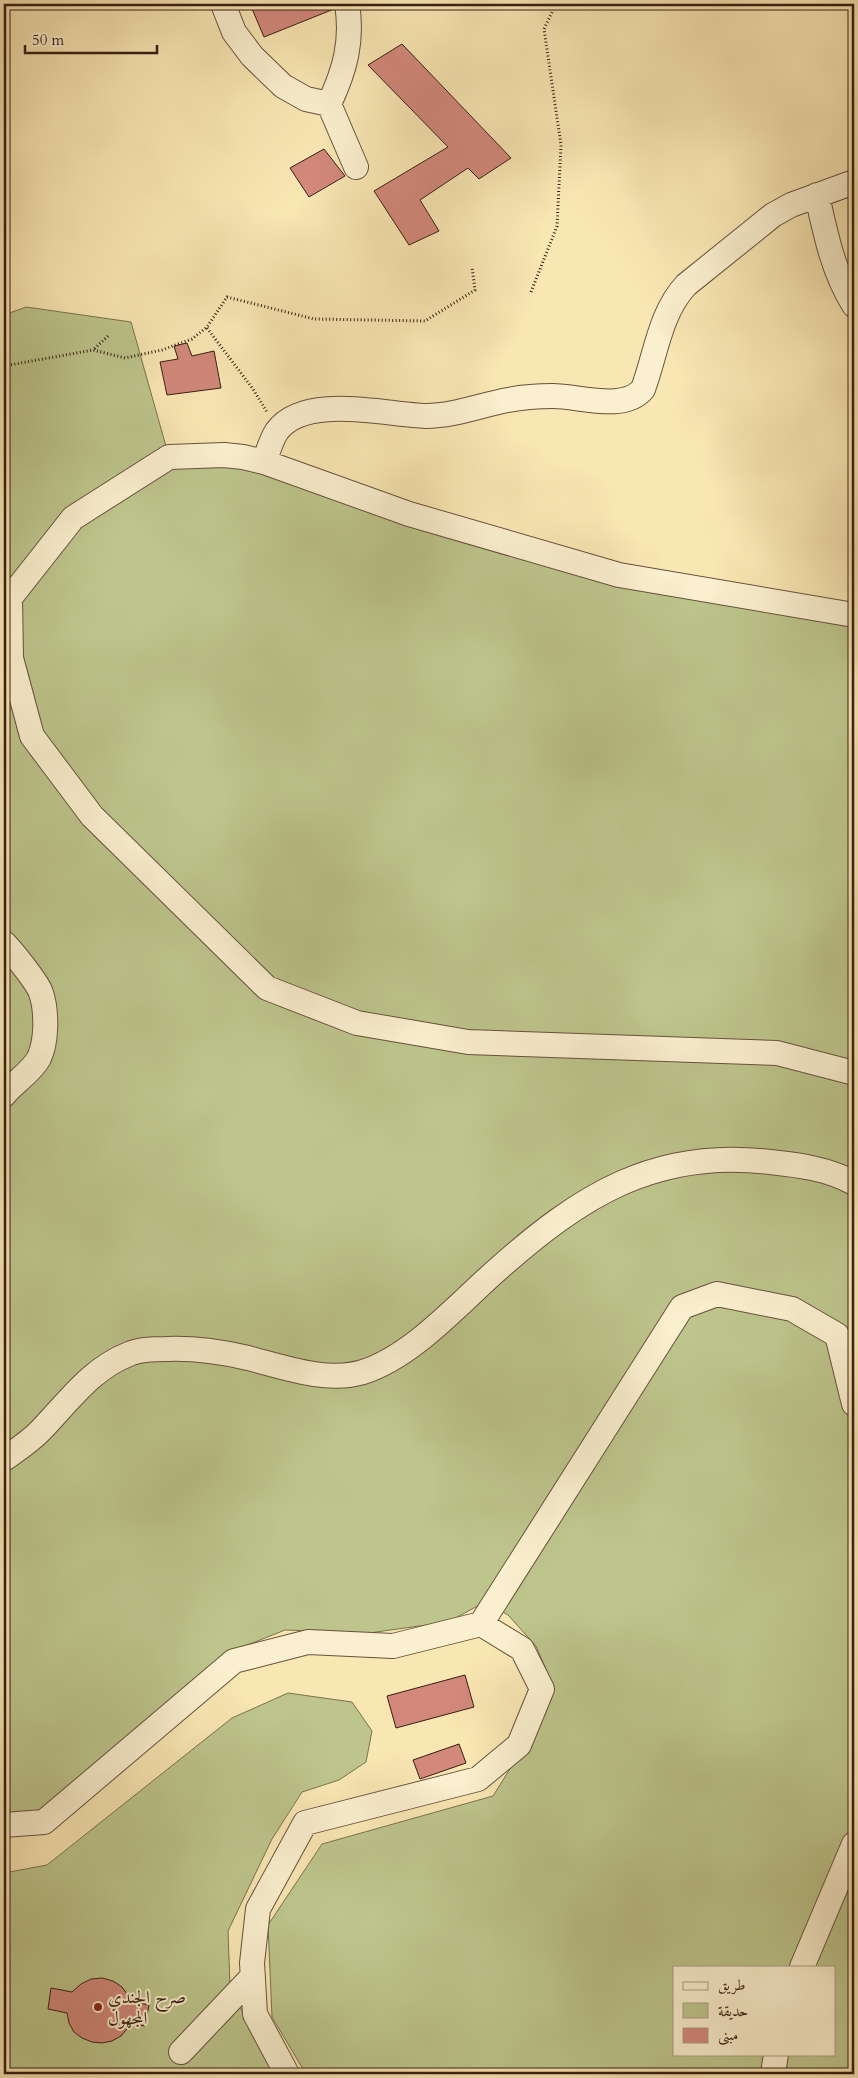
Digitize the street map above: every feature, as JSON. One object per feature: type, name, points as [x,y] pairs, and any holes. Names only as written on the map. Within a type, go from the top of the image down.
[{"type":"street","points":[[223,4],[234,32],[252,56],[283,86],[306,100],[329,104]]},
{"type":"street","points":[[348,4],[351,25],[347,56],[339,83],[329,104],[356,167]]},
{"type":"street","points":[[264,462],[278,430],[298,416],[330,409],[427,416],[533,396],[556,396],[598,401],[628,401],[637,397],[643,389],[656,345],[675,297],[718,258],[773,215],[791,205],[854,182]]},
{"type":"street","points":[[817,195],[835,267],[854,305]]},
{"type":"street","points":[[854,615],[620,574],[409,514],[264,462],[224,455],[169,457],[73,518],[10,598],[11,658],[32,736],[92,816],[267,988],[357,1023],[468,1042],[777,1053],[854,1073]]},
{"type":"street","points":[[4,943],[40,991],[44,1018],[43,1042],[39,1058],[32,1068],[4,1095]]},
{"type":"street","points":[[4,1459],[42,1430],[83,1383],[101,1369],[132,1353],[176,1349],[222,1353],[321,1374],[346,1375],[362,1372],[382,1363],[412,1345],[506,1262],[570,1212],[600,1193],[634,1176],[689,1162],[717,1159],[756,1160],[819,1169],[854,1183]]},
{"type":"street","points":[[4,1825],[44,1822],[234,1661],[308,1642],[393,1646],[481,1624],[682,1307],[717,1294],[792,1309],[837,1335],[854,1404]]},
{"type":"street","points":[[287,2074],[255,2014],[252,1963],[258,1909],[305,1823],[478,1779],[519,1745],[542,1689],[522,1649],[481,1624]]},
{"type":"street","points":[[802,1966],[854,1844]]},
{"type":"street","points":[[181,2052],[253,1976]]},
{"type":"street","points":[[773,2074],[776,2056]]},
{"type":"path","points":[[532,292],[557,226],[561,145],[544,29],[556,4]]},
{"type":"path","points":[[4,366],[94,350],[125,358],[162,350],[192,339],[207,328],[227,296],[314,319],[425,321],[475,290],[472,267]]},
{"type":"path","points":[[207,328],[253,389],[278,430]]},
{"type":"path","points":[[94,350],[108,336]]},
{"type":"green space","points":[[26,307],[131,322],[169,457],[208,456],[463,531],[854,615],[854,2074],[306,2074],[272,2017],[268,1925],[322,1844],[493,1796],[532,1734],[553,1686],[536,1646],[508,1615],[485,1602],[448,1622],[369,1633],[285,1630],[230,1652],[44,1822],[4,1825],[4,315]]},
{"type":"green space","points":[[288,1693],[352,1702],[372,1731],[366,1762],[339,1780],[302,1792],[272,1839],[228,1931],[230,1987],[276,2074],[4,2074],[4,1873],[47,1865],[232,1718]]},
{"type":"building","points":[[250,4],[334,4],[334,9],[264,37]]},
{"type":"building","points":[[402,44],[511,158],[479,179],[468,168],[420,200],[439,231],[409,245],[374,191],[448,147],[368,65]]},
{"type":"building","points":[[324,149],[345,176],[309,197],[290,168]]},
{"type":"building","points":[[187,343],[192,356],[214,351],[221,388],[167,395],[160,362],[178,359],[174,346]]},
{"type":"building","points":[[465,1675],[474,1707],[396,1728],[387,1696]]},
{"type":"building","points":[[459,1744],[466,1763],[420,1779],[413,1760]]},
{"type":"building","points":[[102,1978],[113,1981],[122,1987],[133,2002],[149,2005],[145,2026],[131,2024],[121,2036],[112,2041],[102,2043],[92,2042],[74,2032],[69,2023],[67,2013],[48,2009],[51,1988],[72,1992],[81,1984],[91,1979]]},
{"type":"place","name":"صرح الجندي المجهول","points":[[98,2007]]}]
